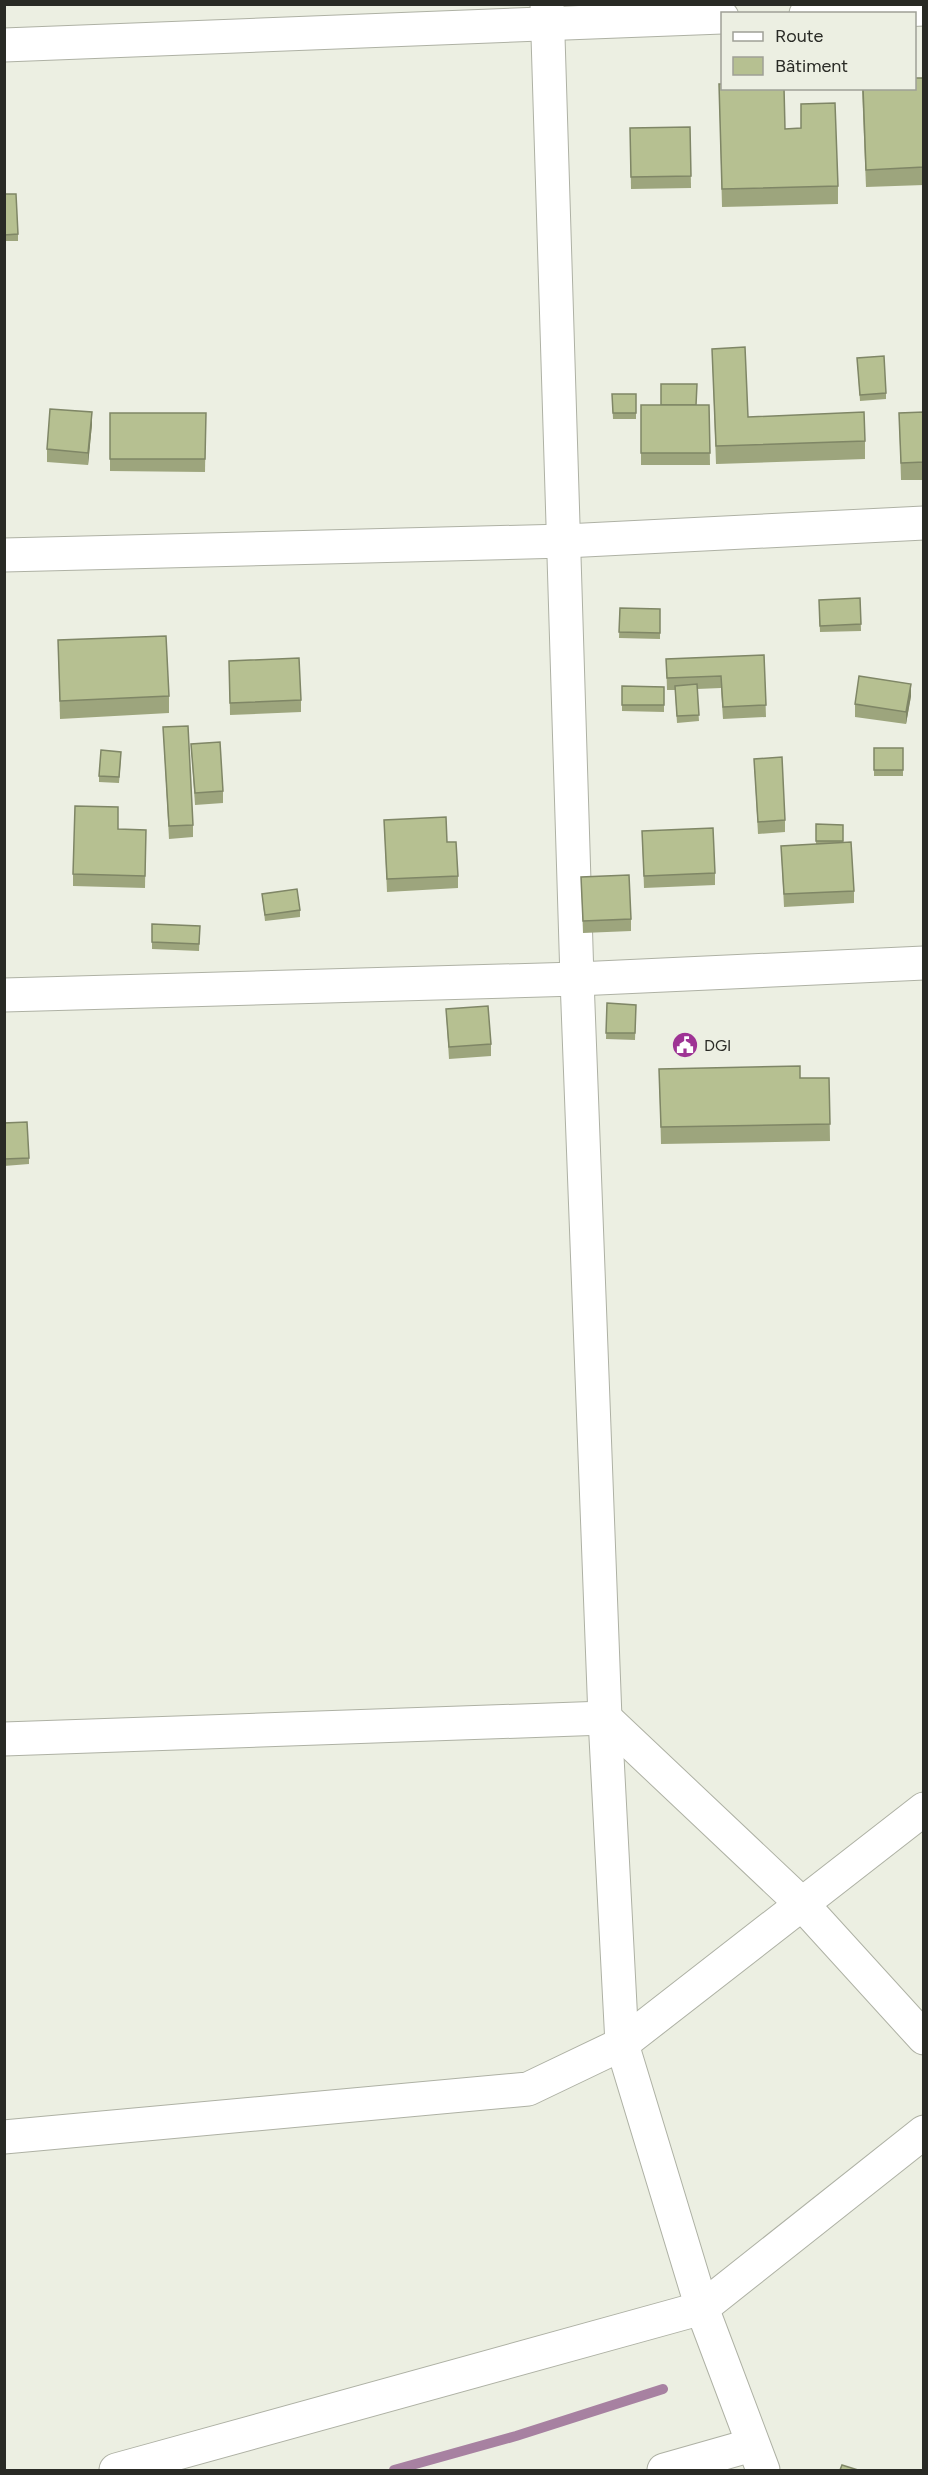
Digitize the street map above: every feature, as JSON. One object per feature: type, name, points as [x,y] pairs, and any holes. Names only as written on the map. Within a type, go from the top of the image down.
[{"type":"street","points":[[853,12],[924,9]]},
{"type":"street","points":[[547,14],[577,980],[604,1718],[622,2044],[702,2308],[757,2458],[664,2470]]},
{"type":"street","points":[[4,45],[547,14],[721,17]]},
{"type":"street","points":[[4,555],[565,541],[924,523]]},
{"type":"street","points":[[4,995],[577,980],[924,963]]},
{"type":"street","points":[[4,1739],[604,1718],[802,1904],[924,2038]]},
{"type":"street","points":[[4,2137],[528,2089],[622,2044],[924,1809]]},
{"type":"street","points":[[116,2470],[702,2308],[924,2132]]},
{"type":"building","points":[[916,78],[924,78],[924,167],[866,170],[863,90],[916,90]]},
{"type":"building","points":[[719,84],[721,84],[721,90],[784,90],[785,129],[801,128],[801,104],[835,103],[838,186],[722,189]]},
{"type":"building","points":[[690,127],[691,176],[631,177],[630,128]]},
{"type":"building","points":[[4,194],[16,194],[18,234],[4,235]]},
{"type":"building","points":[[745,347],[748,417],[864,412],[865,441],[716,446],[712,349]]},
{"type":"building","points":[[884,356],[886,393],[860,395],[857,358]]},
{"type":"building","points":[[661,384],[697,384],[696,405],[661,405]]},
{"type":"building","points":[[612,394],[636,394],[636,413],[613,413]]},
{"type":"building","points":[[641,405],[709,405],[710,453],[641,453]]},
{"type":"building","points":[[50,409],[92,412],[88,453],[47,449]]},
{"type":"building","points":[[924,412],[924,462],[901,463],[899,413]]},
{"type":"building","points":[[110,413],[206,413],[205,459],[110,459]]},
{"type":"building","points":[[860,598],[861,624],[820,626],[819,600]]},
{"type":"building","points":[[620,608],[660,609],[660,633],[619,632]]},
{"type":"building","points":[[166,636],[169,696],[60,701],[58,640]]},
{"type":"building","points":[[764,655],[766,705],[723,707],[721,676],[667,678],[666,659]]},
{"type":"building","points":[[299,658],[301,700],[230,703],[229,661]]},
{"type":"building","points":[[859,676],[911,684],[906,712],[855,704]]},
{"type":"building","points":[[697,684],[699,715],[677,716],[675,686]]},
{"type":"building","points":[[622,686],[664,687],[664,705],[622,705]]},
{"type":"building","points":[[188,726],[193,825],[169,826],[163,727]]},
{"type":"building","points":[[220,742],[223,791],[195,793],[191,744]]},
{"type":"building","points":[[874,748],[903,748],[903,770],[874,770]]},
{"type":"building","points":[[101,750],[121,752],[119,777],[99,776]]},
{"type":"building","points":[[782,757],[785,820],[758,822],[754,759]]},
{"type":"building","points":[[75,806],[118,807],[118,829],[146,830],[145,876],[73,874]]},
{"type":"building","points":[[446,817],[447,842],[456,842],[458,876],[387,879],[384,820]]},
{"type":"building","points":[[816,824],[843,825],[843,841],[816,841]]},
{"type":"building","points":[[713,828],[715,873],[644,876],[642,831]]},
{"type":"building","points":[[851,842],[854,891],[784,894],[781,846]]},
{"type":"building","points":[[629,875],[631,919],[583,921],[581,877]]},
{"type":"building","points":[[297,889],[300,910],[265,915],[262,894]]},
{"type":"building","points":[[152,924],[200,926],[199,944],[152,942]]},
{"type":"building","points":[[607,1003],[636,1005],[635,1033],[606,1033]]},
{"type":"building","points":[[488,1006],[491,1044],[449,1047],[446,1009]]},
{"type":"building","points":[[800,1066],[800,1078],[829,1078],[830,1124],[661,1127],[659,1069]]},
{"type":"building","points":[[27,1122],[29,1158],[4,1159],[4,1123]]},
{"type":"building","points":[[842,2465],[858,2470],[840,2470]]},
{"type":"waterway","points":[[394,2470],[516,2436],[663,2389]]},
{"type":"place","name":"DGI","points":[[685,1045]]}]
